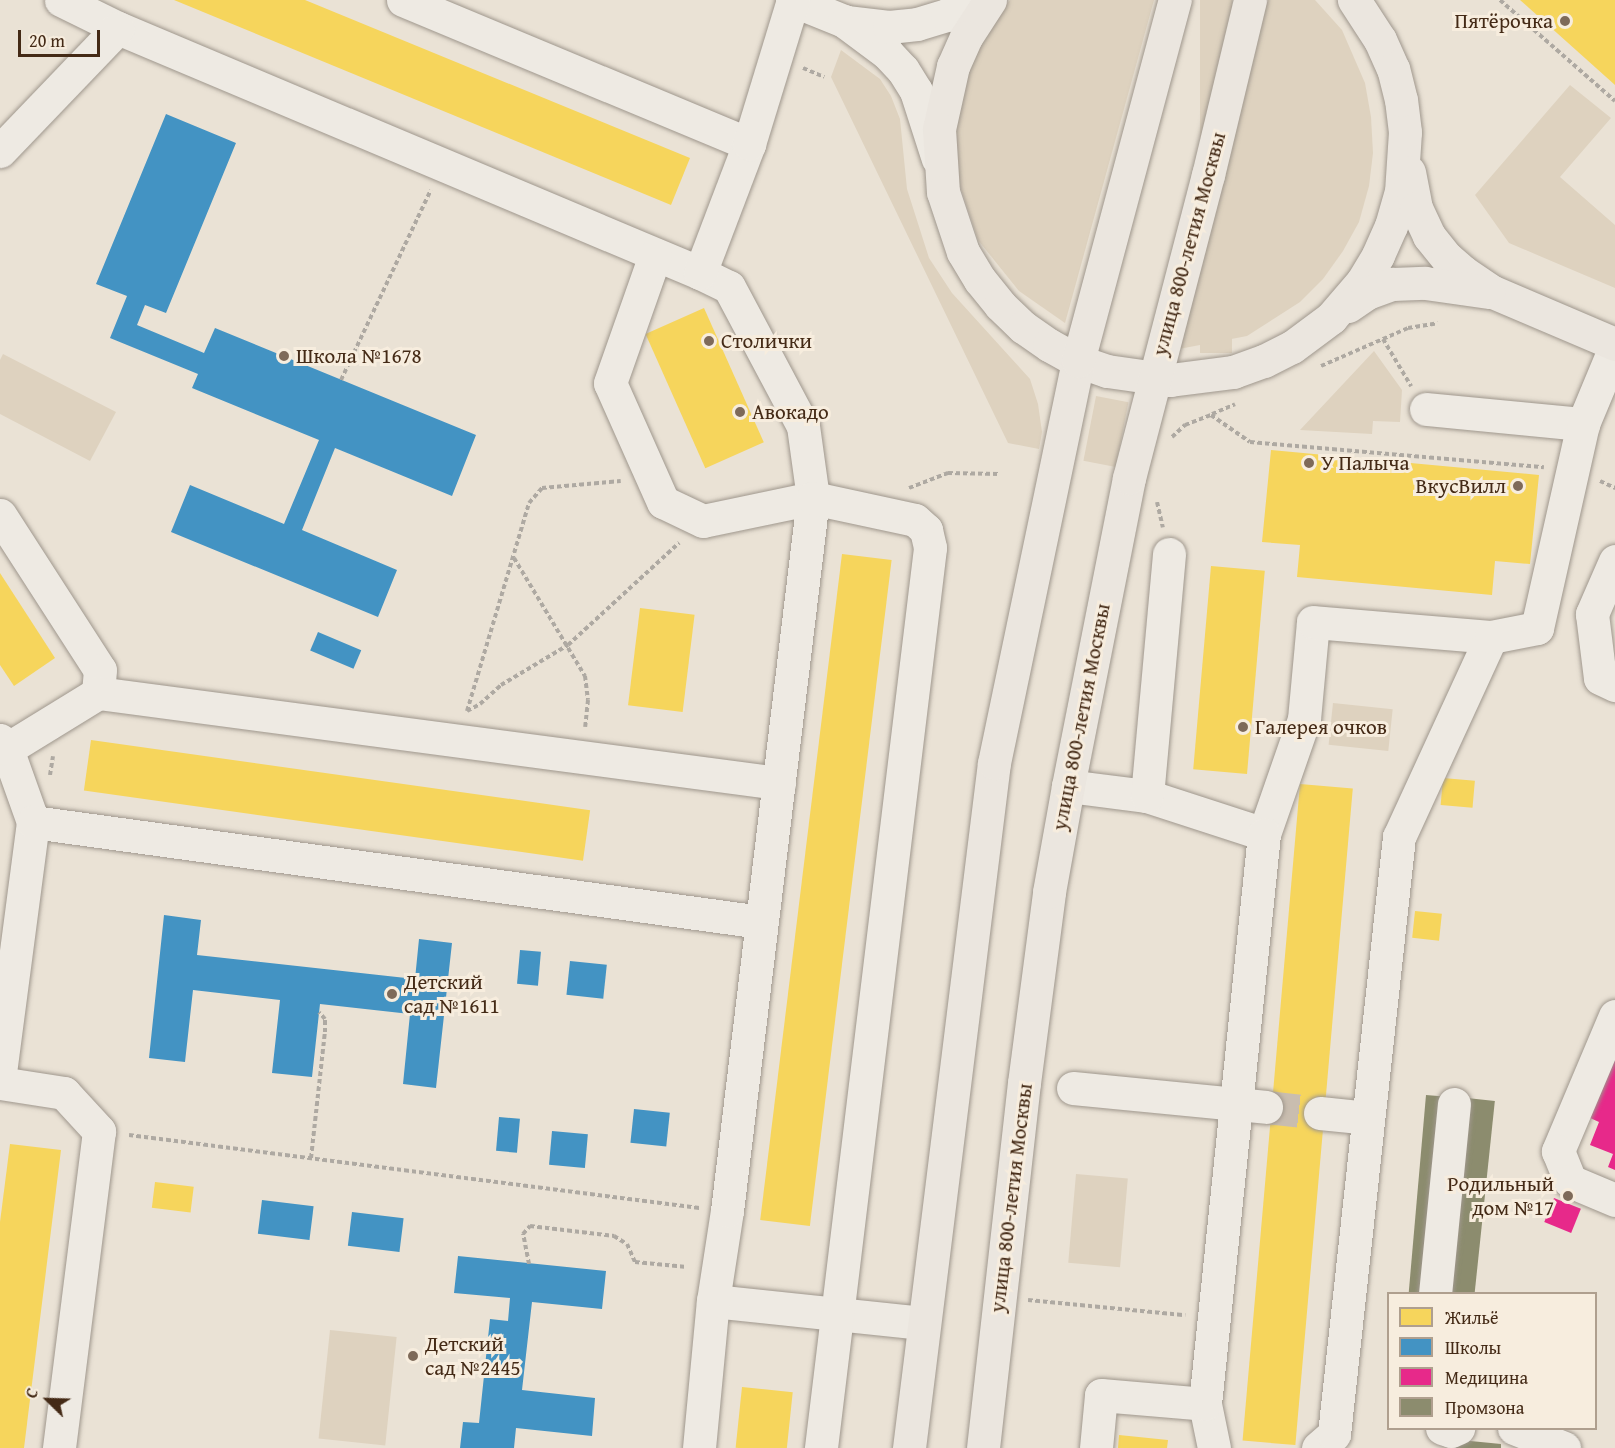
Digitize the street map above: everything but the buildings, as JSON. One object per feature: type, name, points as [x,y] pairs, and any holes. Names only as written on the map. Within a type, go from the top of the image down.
[{"type":"main road","points":[[990,0],[966,37],[953,66],[944,97],[939,129],[939,161],[943,192],[951,223],[963,252],[980,280],[1000,305],[1023,327],[1049,345],[1078,361],[1107,371],[1154,379],[1202,378],[1253,365],[1292,347],[1367,293],[1392,284],[1425,283],[1493,292]]},
{"type":"main road","points":[[909,1448],[994,763],[1078,361],[1174,0]]},
{"type":"main road","name":"улица 800-летия Москвы","points":[[983,1448],[1024,1083],[1049,892],[1068,786],[1109,571],[1154,379],[1208,175],[1250,0]]},
{"type":"main road","points":[[1331,318],[1362,282],[1378,255],[1391,226],[1401,192],[1405,132],[1401,100],[1393,69],[1380,40],[1354,0]]},
{"type":"main road","points":[[1404,150],[1416,208],[1429,236],[1447,258],[1493,292],[1615,345]]},
{"type":"street","points":[[62,0],[118,28],[729,287],[803,426],[813,498],[727,1212],[715,1285],[699,1448]]},
{"type":"street","points":[[403,0],[749,144]]},
{"type":"street","points":[[700,273],[749,144],[793,0],[844,21],[887,53],[903,70],[916,91],[939,161]]},
{"type":"street","points":[[844,21],[888,27],[917,24],[947,15],[979,0]]},
{"type":"street","points":[[0,151],[118,28]]},
{"type":"street","points":[[655,255],[610,383],[663,502],[703,520],[813,498],[865,507],[915,520],[926,530],[930,548],[835,1313],[821,1448]]},
{"type":"street","points":[[1214,1448],[1205,1404],[1214,1318],[1251,1105],[1264,834],[1304,719],[1314,622],[1491,637],[1537,628],[1583,424],[1615,345]]},
{"type":"street","points":[[1426,409],[1583,424]]},
{"type":"street","points":[[0,515],[100,670],[98,693]]},
{"type":"street","points":[[1146,796],[1169,554]]},
{"type":"street","points":[[1615,561],[1592,614],[1600,678],[1615,685]]},
{"type":"street","points":[[1318,1448],[1334,1434],[1399,837],[1491,637]]},
{"type":"street","points":[[0,1072],[33,822],[3,744],[98,693],[461,726],[581,757],[779,783]]},
{"type":"street","points":[[1068,786],[1146,796],[1264,834]]},
{"type":"street","points":[[33,822],[762,922]]},
{"type":"street","points":[[1615,1016],[1558,1151],[1570,1181],[1615,1200]]},
{"type":"street","points":[[0,1083],[64,1093],[99,1131],[59,1448]]},
{"type":"street","points":[[1072,1088],[1251,1105]]},
{"type":"street","points":[[1435,1292],[1454,1104]]},
{"type":"street","points":[[1320,1113],[1368,1118]]},
{"type":"street","points":[[715,1285],[835,1313],[923,1323]]},
{"type":"street","points":[[1096,1448],[1101,1395],[1205,1404]]},
{"type":"street","points":[[1510,1448],[1513,1430]]},
{"type":"street","points":[[1518,1430],[1564,1448]]},
{"type":"path","points":[[1500,0],[1615,101]]},
{"type":"path","points":[[341,380],[442,165]]},
{"type":"path","points":[[1318,367],[1408,328],[1438,323]]},
{"type":"path","points":[[1383,339],[1426,409]]},
{"type":"path","points":[[1167,443],[1185,425],[1243,400]]},
{"type":"path","points":[[1211,415],[1250,442],[1572,470]]},
{"type":"path","points":[[865,507],[948,473],[999,474]]},
{"type":"path","points":[[461,726],[529,503],[542,488],[652,478]]},
{"type":"path","points":[[1155,493],[1169,554]]},
{"type":"path","points":[[461,726],[501,685],[568,645],[703,520]]},
{"type":"path","points":[[514,558],[585,676],[588,700],[581,757]]},
{"type":"path","points":[[311,1158],[325,1032],[325,1018],[319,1012]]},
{"type":"path","points":[[99,1131],[727,1212]]},
{"type":"path","points":[[529,1263],[523,1234],[530,1227],[614,1236],[627,1244],[635,1262],[715,1285]]},
{"type":"path","points":[[1024,1299],[1214,1318]]},
{"type":"shaded area","points":[[1010,0],[1154,0],[1065,323],[1019,291],[978,240],[960,186],[953,122],[963,84],[985,30]]},
{"type":"shaded area","points":[[1200,0],[1232,0],[1232,353],[1200,353]]},
{"type":"shaded area","points":[[1267,0],[1315,0],[1342,30],[1365,83],[1371,117],[1373,153],[1369,186],[1359,222],[1343,251],[1323,279],[1300,302],[1247,336],[1179,349]]},
{"type":"shaded area","points":[[841,50],[880,79],[891,96],[900,119],[907,189],[929,258],[952,293],[1030,379],[1038,404],[1042,432],[1039,449],[1008,443],[831,77]]},
{"type":"shaded area","points":[[1570,85],[1611,118],[1560,177],[1615,225],[1615,288],[1509,243],[1475,195]]},
{"type":"shaded area","points":[[1374,351],[1402,390],[1400,422],[1373,421],[1372,434],[1300,430]]},
{"type":"shaded area","points":[[3,354],[116,412],[90,461],[0,414],[0,360]]},
{"type":"shaded area","points":[[1096,396],[1128,402],[1116,467],[1083,461]]},
{"type":"shaded area","points":[[1333,703],[1393,709],[1388,751],[1329,745]]},
{"type":"shaded area","points":[[1076,1174],[1128,1179],[1120,1267],[1068,1263]]},
{"type":"shaded area","points":[[330,1330],[397,1337],[385,1445],[319,1438]]},
{"type":"tunnel","points":[[1266,1107],[1320,1113]]},
{"type":"place","name":"Пятёрочка","points":[[1565,21]]},
{"type":"place","name":"Столички","points":[[709,341]]},
{"type":"place","name":"Школа №1678","points":[[284,356]]},
{"type":"place","name":"Авокадо","points":[[740,412]]},
{"type":"place","name":"У Палыча","points":[[1309,463]]},
{"type":"place","name":"ВкусВилл","points":[[1518,486]]},
{"type":"place","name":"Галерея очков","points":[[1243,727]]},
{"type":"place","name":"Детский сад №1611","points":[[392,994]]},
{"type":"place","name":"Родильный дом №17","points":[[1568,1196]]},
{"type":"place","name":"Детский сад №2445","points":[[413,1356]]}]
